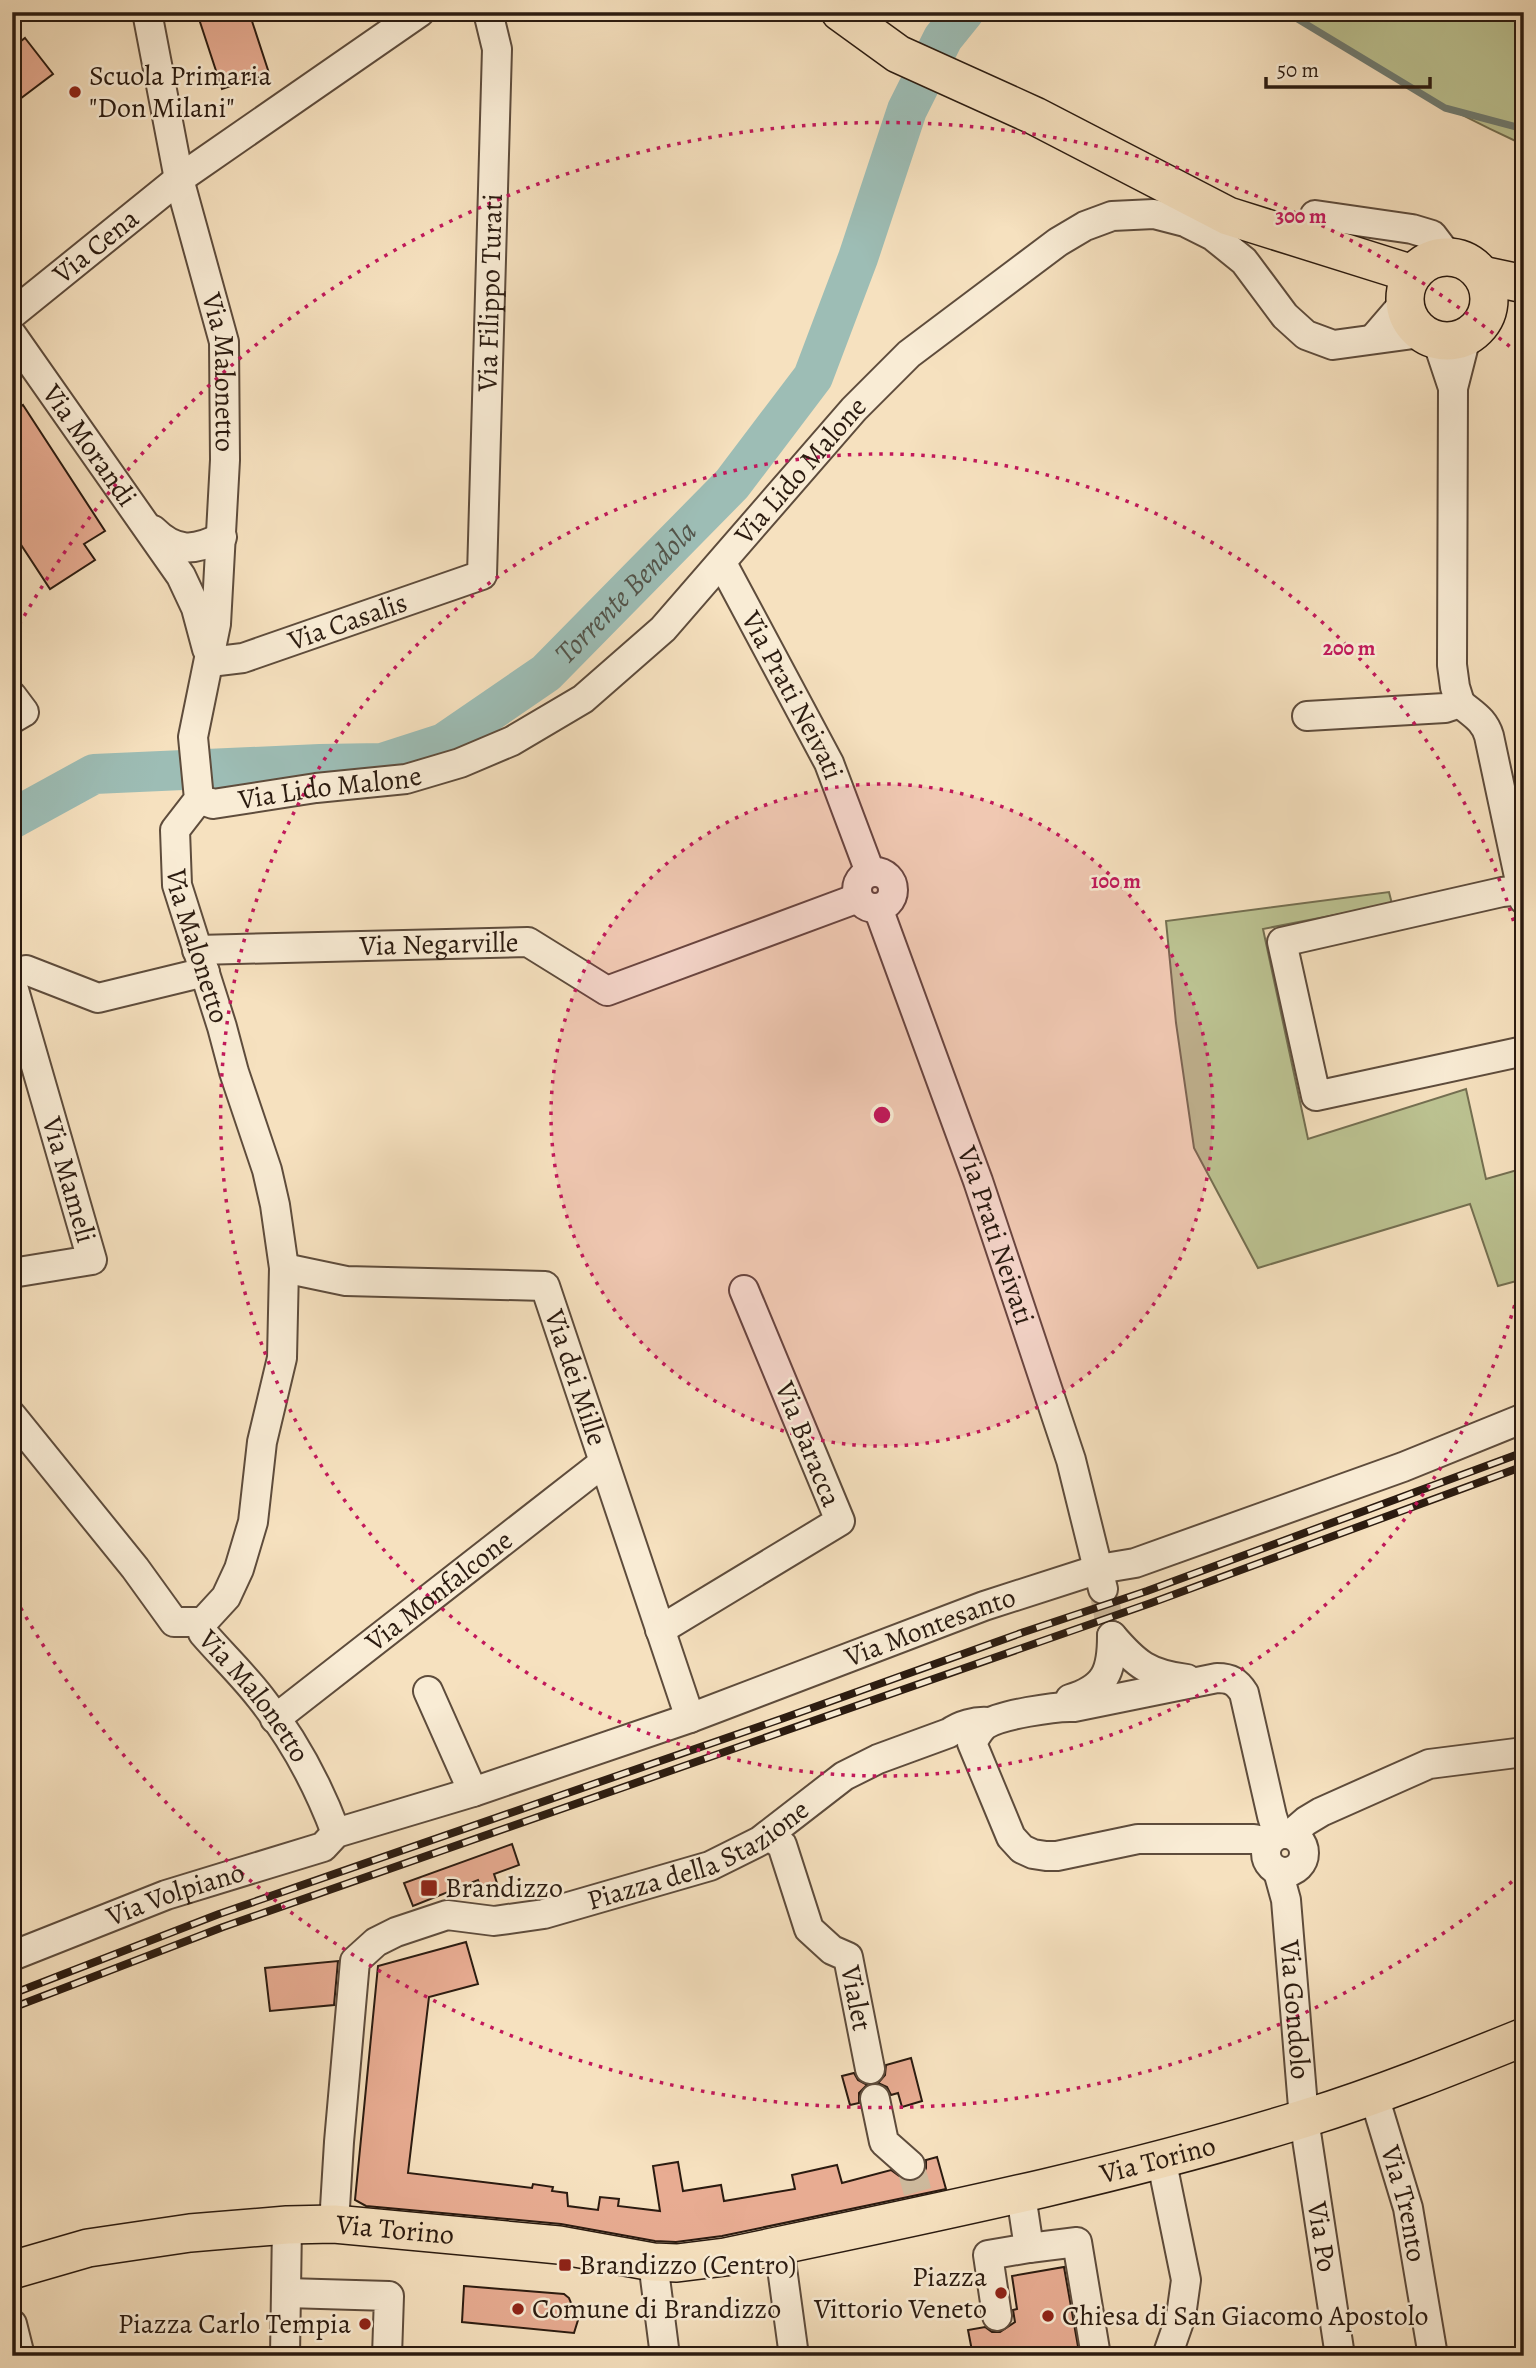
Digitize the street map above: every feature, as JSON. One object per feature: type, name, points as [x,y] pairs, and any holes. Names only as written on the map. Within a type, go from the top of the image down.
[{"type":"main road","points":[[841,12],[898,54],[1035,116],[1228,216],[1438,317],[1524,300]]},
{"type":"main road","points":[[1448,257],[1473,265],[1488,287],[1490,300],[1438,317],[1422,265],[1434,259],[1448,257]]},
{"type":"main road","points":[[1482,275],[1524,284]]},
{"type":"main road","name":"Via Torino","points":[[12,2270],[88,2248],[190,2233],[334,2224],[559,2245],[653,2262],[677,2263],[725,2257],[779,2246],[921,2207],[1021,2195],[1304,2119],[1374,2096],[1524,2037]]},
{"type":"street","name":"Via Malonetto","points":[[147,12],[179,179],[224,342],[225,460],[216,624],[192,737],[198,793],[175,830],[177,886],[267,1170],[284,1268],[282,1358],[262,1442],[253,1522],[239,1569],[226,1597],[203,1622],[203,1633],[261,1698],[275,1719],[302,1760],[324,1801],[336,1833]]},
{"type":"street","name":"Via Cena","points":[[12,314],[179,179],[421,12]]},
{"type":"street","name":"Via Filippo Turati","points":[[482,575],[497,49],[488,12]]},
{"type":"street","name":"Via Lido Malone","points":[[198,793],[213,804],[316,788],[406,779],[460,764],[512,741],[583,699],[663,629],[853,409],[909,354],[1058,242],[1103,219],[1112,216],[1154,214],[1185,222],[1213,236],[1244,261],[1284,316],[1306,335],[1333,345],[1353,344],[1438,317]]},
{"type":"street","points":[[1315,215],[1412,229],[1432,235],[1448,257]]},
{"type":"street","points":[[1438,317],[1453,388],[1454,687],[1460,703],[1486,726],[1523,895],[1502,892],[1282,942],[1315,1096],[1524,1051]]},
{"type":"street","name":"Via Morandi","points":[[12,335],[181,576],[196,608],[210,662]]},
{"type":"street","name":"Via Morandi","points":[[144,521],[162,539],[178,547],[203,547],[222,537]]},
{"type":"street","name":"Via Prati Neivati","points":[[722,562],[829,763],[870,872],[860,879],[858,885],[869,903],[978,1181],[1071,1460],[1101,1579]]},
{"type":"street","name":"Via Casalis","points":[[210,662],[243,658],[482,575]]},
{"type":"street","points":[[12,695],[24,712],[12,719]]},
{"type":"street","points":[[1307,716],[1445,708],[1460,703]]},
{"type":"street","name":"Via Negarville","points":[[201,961],[528,942],[607,991],[869,903]]},
{"type":"street","points":[[12,975],[26,970],[99,998],[201,961]]},
{"type":"street","name":"Via Mameli","points":[[12,983],[92,1260],[12,1273]]},
{"type":"street","name":"Via dei Mille","points":[[284,1268],[346,1282],[545,1286],[690,1718]]},
{"type":"street","name":"Via Baracca","points":[[660,1630],[840,1521],[744,1290]]},
{"type":"street","points":[[12,1416],[135,1568],[174,1622],[203,1622]]},
{"type":"street","name":"Via Montesanto","points":[[336,1833],[473,1792],[690,1718],[984,1605],[1101,1579],[1135,1563],[1403,1467],[1524,1418]]},
{"type":"street","name":"Via Monfalcone","points":[[275,1719],[603,1463]]},
{"type":"street","points":[[1056,1706],[1098,1686],[1111,1665],[1112,1636],[1132,1660],[1142,1667],[1168,1677],[1203,1681]]},
{"type":"street","points":[[1056,1706],[1074,1707],[1203,1681],[1226,1678],[1237,1682],[1244,1693],[1272,1816],[1286,1850]]},
{"type":"street","points":[[428,1692],[473,1792]]},
{"type":"street","name":"Piazza della Stazione","points":[[334,2224],[355,1961],[376,1942],[447,1915],[494,1921],[544,1914],[710,1866],[768,1836],[844,1776],[878,1759],[1056,1706]]},
{"type":"street","points":[[970,1733],[1011,1837],[1022,1849],[1033,1854],[1057,1856],[1138,1839],[1254,1839],[1286,1850]]},
{"type":"street","name":"Via Gondolo","points":[[1304,2119],[1286,1900],[1286,1850],[1321,1812],[1429,1764],[1524,1752]]},
{"type":"street","name":"Via Volpiano","points":[[12,1956],[166,1895],[324,1847],[336,1833]]},
{"type":"street","name":"Vialet","points":[[768,1836],[782,1845],[808,1929],[832,1950],[848,1957],[870,2069]]},
{"type":"street","name":"Via Trento","points":[[1374,2096],[1408,2208],[1433,2356]]},
{"type":"street","points":[[875,2099],[884,2142],[910,2165]]},
{"type":"street","name":"Via Po","points":[[1304,2119],[1340,2356]]},
{"type":"street","points":[[1161,2158],[1186,2280],[1181,2316],[1167,2356]]},
{"type":"street","points":[[1021,2195],[1029,2248]]},
{"type":"street","points":[[285,2356],[287,2225]]},
{"type":"street","points":[[998,2316],[988,2255],[1077,2242],[1097,2356]]},
{"type":"street","points":[[779,2246],[794,2356]]},
{"type":"street","points":[[653,2262],[665,2356]]},
{"type":"street","points":[[287,2292],[389,2296],[387,2356]]},
{"type":"street","points":[[12,2324],[20,2356]]},
{"type":"green space","points":[[1290,12],[1524,12],[1524,145],[1404,84],[1346,50]]},
{"type":"green space","points":[[1389,892],[1392,904],[1263,929],[1308,1139],[1466,1089],[1486,1179],[1524,1168],[1524,1279],[1498,1286],[1470,1204],[1258,1268],[1194,1148],[1176,1023],[1166,921]]},
{"type":"building","points":[[200,12],[249,12],[269,73],[222,89],[199,19],[202,18]]},
{"type":"building","points":[[25,38],[53,74],[12,105],[12,48]]},
{"type":"building","points":[[23,405],[105,531],[84,544],[95,560],[50,589],[12,531],[12,412]]},
{"type":"building","points":[[512,1844],[519,1865],[494,1874],[497,1883],[481,1888],[478,1880],[413,1906],[404,1883]]},
{"type":"building","points":[[466,1942],[478,1984],[429,1997],[408,2173],[532,2188],[533,2184],[553,2187],[552,2191],[567,2193],[568,2206],[598,2210],[600,2197],[619,2199],[618,2206],[660,2211],[653,2166],[678,2162],[683,2191],[721,2185],[724,2201],[795,2189],[792,2175],[837,2165],[842,2183],[891,2170],[906,2181],[915,2181],[923,2175],[926,2160],[937,2157],[946,2189],[722,2236],[676,2242],[655,2241],[561,2224],[366,2206],[355,2200],[378,1966]]},
{"type":"building","points":[[338,1961],[334,2005],[270,2011],[265,1968]]},
{"type":"building","points":[[911,2058],[922,2101],[902,2107],[898,2093],[891,2095],[887,2087],[878,2083],[885,2075],[886,2065]]},
{"type":"building","points":[[854,2073],[858,2080],[867,2085],[859,2093],[859,2103],[850,2105],[842,2076]]},
{"type":"building","name":"Chiesa di San Giacomo Apostolo","points":[[1064,2267],[1079,2352],[1075,2356],[1056,2356],[1049,2352],[1029,2356],[973,2356],[968,2330],[985,2327],[992,2332],[1000,2332],[1015,2322],[1013,2310],[1017,2309],[1012,2276]]},
{"type":"building","name":"Comune di Brandizzo","points":[[464,2286],[564,2294],[569,2298],[578,2320],[574,2333],[462,2322]]},
{"type":"waterway","name":"Torrente Bendola","points":[[12,819],[94,774],[382,763],[444,743],[546,673],[732,484],[813,377],[858,258],[907,110],[943,38],[964,12]]},
{"type":"waterway","points":[[1286,12],[1445,108],[1524,129]]},
{"type":"tunnel","points":[[1103,1589],[1112,1636]]},
{"type":"tunnel","points":[[910,2165],[920,2200]]},
{"type":"railway","points":[[12,1994],[219,1914],[1147,1591],[1524,1452]]},
{"type":"railway","points":[[12,2008],[223,1927],[1151,1603],[1524,1466]]},
{"type":"place","name":"Scuola Primaria \"Don Milani\"","points":[[75,92]]},
{"type":"place","name":"Brandizzo","points":[[429,1888]]},
{"type":"place","name":"Brandizzo (Centro)","points":[[565,2265]]},
{"type":"place","name":"Piazza Vittorio Veneto","points":[[1001,2293]]},
{"type":"place","name":"Comune di Brandizzo","points":[[518,2309]]},
{"type":"place","name":"Chiesa di San Giacomo Apostolo","points":[[1048,2316]]},
{"type":"place","name":"Piazza Carlo Tempia","points":[[365,2324]]}]
